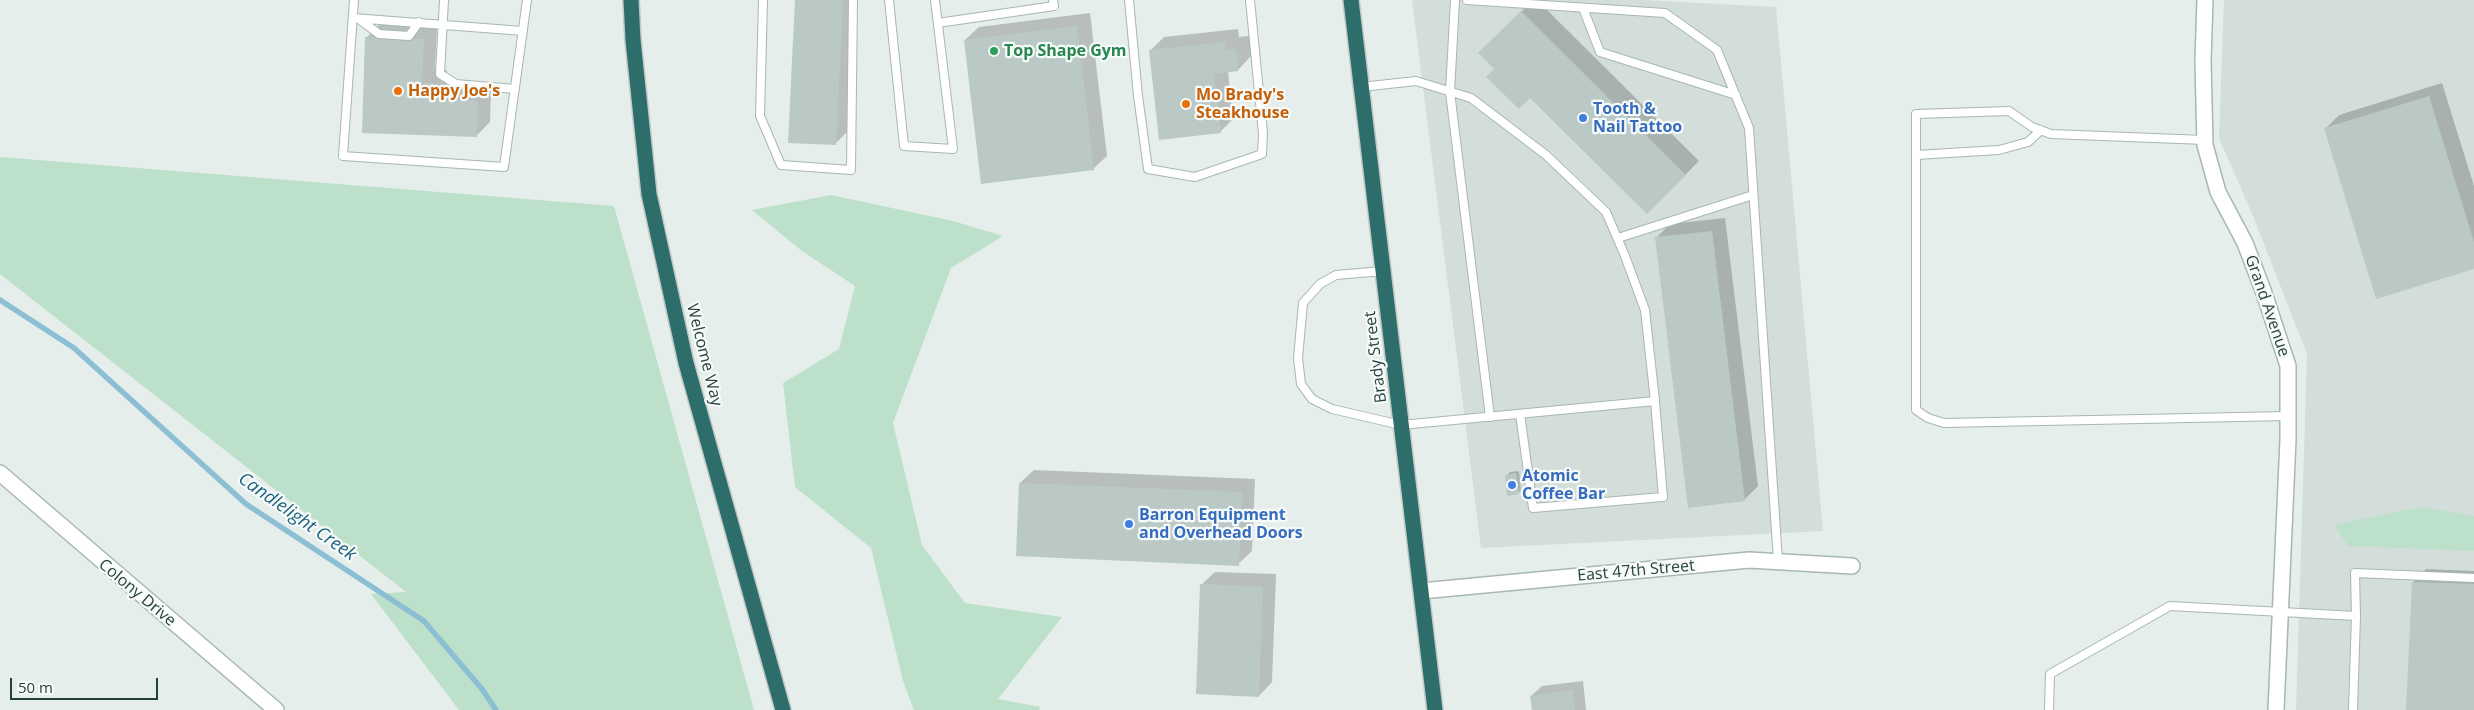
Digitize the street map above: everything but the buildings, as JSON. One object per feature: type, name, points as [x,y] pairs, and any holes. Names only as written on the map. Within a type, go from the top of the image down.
[{"type":"highway","name":"Welcome Way","points":[[631,0],[632,40],[650,194],[686,363],[783,710]]},
{"type":"highway","name":"Brady Street","points":[[1351,0],[1435,710]]},
{"type":"street","name":"Grand Avenue","points":[[2205,0],[2202,61],[2205,140],[2218,192],[2245,244],[2264,293],[2288,366],[2288,416],[2276,710]]},
{"type":"street","name":"Colony Drive","points":[[0,473],[276,710]]},
{"type":"street","name":"East 47th Street","points":[[1421,591],[1749,560],[1852,566]]},
{"type":"lane","points":[[354,0],[355,18],[343,156],[504,167],[527,0]]},
{"type":"lane","points":[[444,0],[440,74],[456,84],[515,89]]},
{"type":"lane","points":[[763,0],[760,116],[781,165],[851,170],[853,0]]},
{"type":"lane","points":[[889,0],[904,146],[953,149],[935,0]]},
{"type":"lane","points":[[938,24],[1054,6],[1053,0]]},
{"type":"lane","points":[[1129,0],[1138,96],[1148,169],[1195,177],[1262,154],[1263,133],[1250,0]]},
{"type":"lane","points":[[1454,0],[1450,92],[1490,417]]},
{"type":"lane","points":[[1467,0],[1665,13],[1718,50],[1749,128],[1778,562]]},
{"type":"lane","points":[[1583,8],[1600,52],[1736,95]]},
{"type":"lane","points":[[355,18],[523,31]]},
{"type":"lane","points":[[355,18],[378,34],[409,36],[419,22]]},
{"type":"lane","points":[[1361,87],[1416,81],[1471,98],[1546,156],[1606,212],[1618,238],[1645,310],[1663,497],[1533,508],[1520,414]]},
{"type":"lane","points":[[2205,140],[2051,134],[2032,127],[2009,111],[1916,114],[1916,410],[1928,418],[1944,423],[2288,416]]},
{"type":"lane","points":[[1916,155],[1999,150],[2028,142],[2041,130]]},
{"type":"lane","points":[[1618,238],[1753,195]]},
{"type":"lane","points":[[1383,270],[1336,275],[1320,284],[1303,303],[1298,358],[1300,384],[1312,399],[1332,410],[1401,425],[1655,401]]},
{"type":"lane","points":[[2353,710],[2356,573],[2474,578]]},
{"type":"lane","points":[[2049,710],[2050,674],[2170,606],[2281,610],[2356,616]]},
{"type":"shaded area","points":[[1412,0],[1644,0],[1776,7],[1823,531],[1481,548]]},
{"type":"shaded area","points":[[2224,0],[2474,0],[2474,710],[2296,710],[2307,354],[2253,216],[2219,138]]},
{"type":"green space","points":[[0,157],[614,206],[754,710],[459,710],[371,594],[406,592],[0,274]]},
{"type":"green space","points":[[831,195],[953,221],[1003,236],[951,268],[893,423],[922,545],[965,603],[1062,617],[998,699],[1040,707],[1039,710],[914,710],[903,681],[871,548],[795,487],[783,383],[839,349],[855,286],[802,251],[752,210]]},
{"type":"green space","points":[[2421,507],[2474,516],[2474,551],[2348,546],[2334,525]]},
{"type":"waterway","name":"Candlelight Creek","points":[[0,300],[74,348],[246,504],[424,621],[482,689],[496,710]]},
{"type":"place","name":"Top Shape Gym","points":[[994,51]]},
{"type":"place","name":"Happy Joe's","points":[[398,91]]},
{"type":"place","name":"Mo Brady's Steakhouse","points":[[1186,104]]},
{"type":"place","name":"Tooth & Nail Tattoo","points":[[1583,118]]},
{"type":"place","name":"Atomic Coffee Bar","points":[[1512,485]]},
{"type":"place","name":"Barron Equipment and Overhead Doors","points":[[1129,524]]}]
